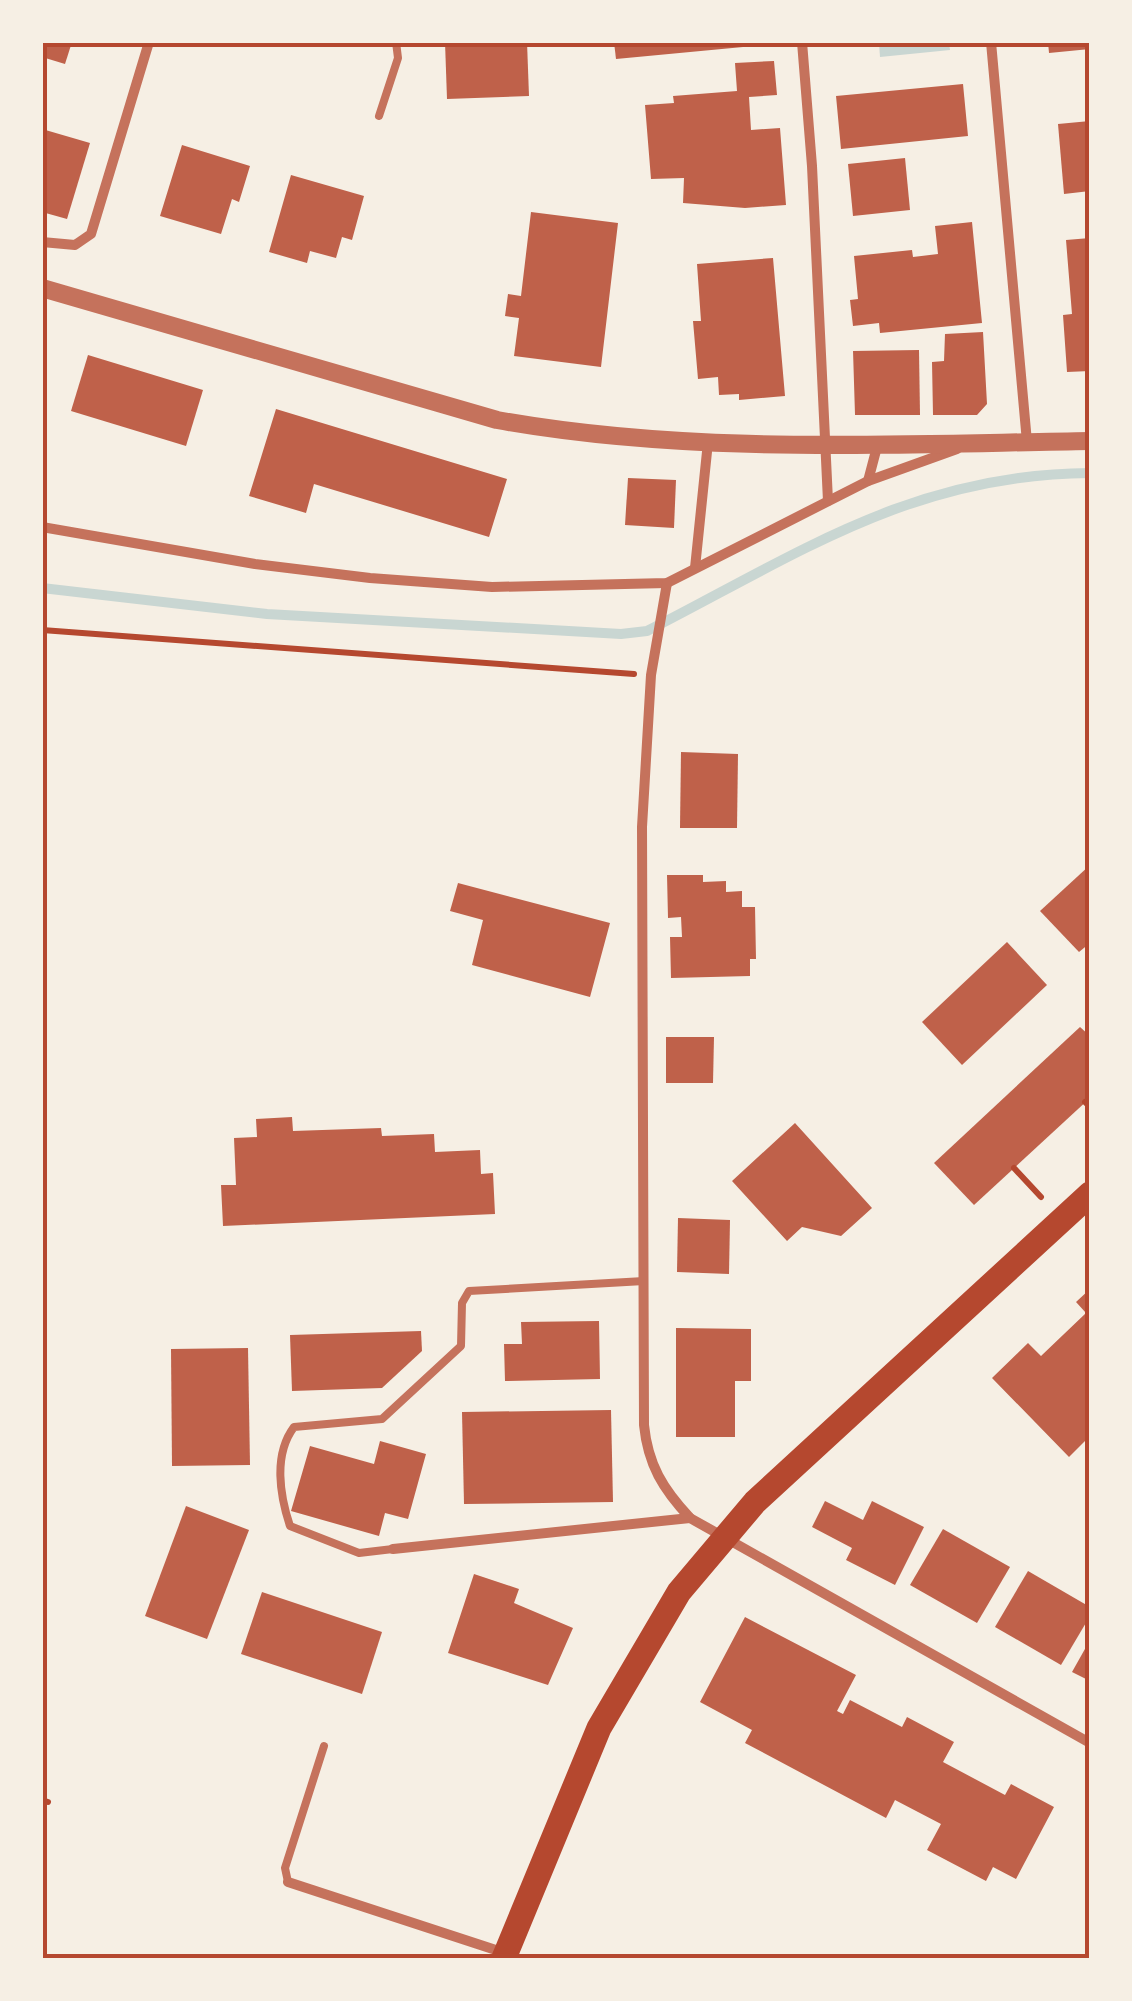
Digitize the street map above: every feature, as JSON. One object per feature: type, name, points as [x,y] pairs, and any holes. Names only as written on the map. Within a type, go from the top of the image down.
[{"type":"main road","points":[[505,1956],[580,1768],[620,1685],[679,1592],[722,1537],[1090,1194]]},
{"type":"street","points":[[42,242],[76,245],[90,234],[148,42]]},
{"type":"street","points":[[802,42],[828,443],[828,501]]},
{"type":"street","points":[[992,42],[1027,442]]},
{"type":"street","points":[[42,288],[496,420],[571,433],[708,442],[1090,441]]},
{"type":"street","points":[[695,568],[708,442]]},
{"type":"street","points":[[42,527],[255,564],[370,578],[492,587],[667,583],[868,481],[979,442]]},
{"type":"street","points":[[868,481],[878,444]]},
{"type":"street","points":[[667,583],[650,675],[642,827],[644,1424],[648,1458],[666,1491],[690,1518],[1090,1743]]},
{"type":"street","points":[[394,1549],[690,1518]]},
{"type":"street","points":[[288,1882],[505,1956]]},
{"type":"lane","points":[[380,116],[398,58],[396,42]]},
{"type":"lane","points":[[394,1549],[359,1554],[290,1526],[278,1490],[288,1435],[294,1427],[382,1419],[462,1346],[462,1304],[468,1292],[644,1281]]},
{"type":"lane","points":[[288,1882],[285,1868],[324,1746]]},
{"type":"path","points":[[42,630],[650,675]]},
{"type":"path","points":[[1014,1168],[1041,1197]]},
{"type":"shaded area","points":[[879,43],[949,43],[950,50],[880,57]]},
{"type":"building","points":[[42,42],[72,42],[65,64],[42,57]]},
{"type":"building","points":[[445,42],[527,42],[529,96],[447,99]]},
{"type":"building","points":[[614,42],[742,42],[743,47],[616,59]]},
{"type":"building","points":[[1048,42],[1090,42],[1090,49],[1049,53]]},
{"type":"building","points":[[774,61],[777,95],[749,97],[751,130],[780,128],[786,205],[745,208],[683,203],[684,178],[651,179],[645,105],[674,103],[673,96],[737,91],[735,63]]},
{"type":"building","points":[[963,84],[968,136],[841,149],[836,96]]},
{"type":"building","points":[[1090,121],[1090,191],[1064,194],[1058,124]]},
{"type":"building","points":[[42,129],[90,143],[67,219],[42,212]]},
{"type":"building","points":[[182,145],[250,166],[239,202],[232,199],[221,234],[160,216]]},
{"type":"building","points":[[905,158],[910,210],[853,216],[848,164]]},
{"type":"building","points":[[291,175],[364,196],[352,240],[342,237],[336,258],[310,251],[307,263],[269,252]]},
{"type":"building","points":[[531,212],[618,223],[601,367],[514,356],[519,318],[505,316],[508,294],[521,296]]},
{"type":"building","points":[[972,222],[982,323],[880,333],[879,323],[853,326],[850,300],[858,299],[854,256],[912,250],[913,257],[938,254],[935,226]]},
{"type":"building","points":[[1090,238],[1090,371],[1067,372],[1063,315],[1072,314],[1066,240]]},
{"type":"building","points":[[773,258],[785,396],[739,400],[739,394],[719,395],[718,377],[698,379],[693,321],[701,321],[697,264]]},
{"type":"building","points":[[983,332],[987,404],[977,415],[933,415],[932,362],[944,361],[945,334]]},
{"type":"building","points":[[919,350],[920,415],[855,415],[853,351]]},
{"type":"building","points":[[88,355],[203,390],[186,446],[71,411]]},
{"type":"building","points":[[276,409],[507,479],[489,537],[314,484],[306,513],[249,496]]},
{"type":"building","points":[[628,478],[676,480],[674,528],[625,525]]},
{"type":"building","points":[[681,752],[738,754],[737,828],[680,828]]},
{"type":"building","points":[[1090,865],[1090,943],[1079,952],[1040,911]]},
{"type":"building","points":[[667,875],[703,875],[703,882],[726,881],[726,892],[742,891],[742,907],[755,907],[756,959],[750,959],[750,976],[671,978],[670,937],[682,937],[681,917],[668,918]]},
{"type":"building","points":[[458,883],[610,923],[590,997],[472,965],[483,920],[450,911]]},
{"type":"building","points":[[1007,942],[1047,985],[962,1065],[922,1022]]},
{"type":"building","points":[[1080,1027],[1090,1036],[1090,1098],[974,1205],[934,1163]]},
{"type":"building","points":[[666,1037],[714,1037],[713,1083],[666,1083]]},
{"type":"building","points":[[292,1117],[293,1131],[381,1128],[382,1136],[434,1134],[435,1152],[480,1150],[481,1174],[493,1173],[495,1214],[223,1226],[221,1185],[236,1185],[234,1138],[257,1137],[256,1119]]},
{"type":"building","points":[[795,1123],[872,1208],[841,1236],[802,1227],[787,1241],[732,1181]]},
{"type":"building","points":[[678,1218],[730,1220],[729,1274],[677,1272]]},
{"type":"building","points":[[1090,1289],[1090,1436],[1069,1457],[992,1378],[1028,1343],[1041,1356],[1086,1313],[1076,1302]]},
{"type":"building","points":[[599,1321],[600,1379],[505,1381],[504,1344],[522,1344],[521,1322]]},
{"type":"building","points":[[676,1328],[751,1329],[751,1381],[735,1381],[735,1437],[676,1437]]},
{"type":"building","points":[[421,1331],[422,1351],[382,1388],[292,1391],[290,1335]]},
{"type":"building","points":[[248,1348],[250,1465],[172,1466],[171,1349]]},
{"type":"building","points":[[611,1410],[613,1502],[464,1504],[462,1412]]},
{"type":"building","points":[[380,1441],[426,1454],[408,1519],[385,1513],[379,1536],[291,1511],[310,1446],[374,1464]]},
{"type":"building","points":[[825,1501],[863,1520],[872,1501],[924,1527],[895,1585],[846,1560],[852,1548],[812,1527]]},
{"type":"building","points":[[186,1506],[249,1530],[207,1639],[145,1616]]},
{"type":"building","points":[[943,1529],[1010,1567],[977,1623],[910,1585]]},
{"type":"building","points":[[1028,1571],[1090,1607],[1090,1616],[1061,1665],[995,1627]]},
{"type":"building","points":[[474,1574],[519,1589],[514,1603],[573,1628],[548,1685],[448,1653]]},
{"type":"building","points":[[262,1592],[382,1632],[362,1694],[241,1654]]},
{"type":"building","points":[[745,1617],[856,1675],[837,1711],[843,1714],[850,1700],[902,1727],[907,1717],[954,1742],[943,1762],[1005,1795],[1011,1784],[1054,1807],[1016,1879],[993,1867],[986,1881],[927,1850],[941,1824],[895,1800],[886,1818],[745,1743],[752,1730],[700,1702]]},
{"type":"building","points":[[1090,1640],[1090,1681],[1072,1672]]},
{"type":"waterway","points":[[42,588],[267,614],[621,634],[647,631],[807,547],[912,503],[967,487],[1026,477],[1090,473]]}]
